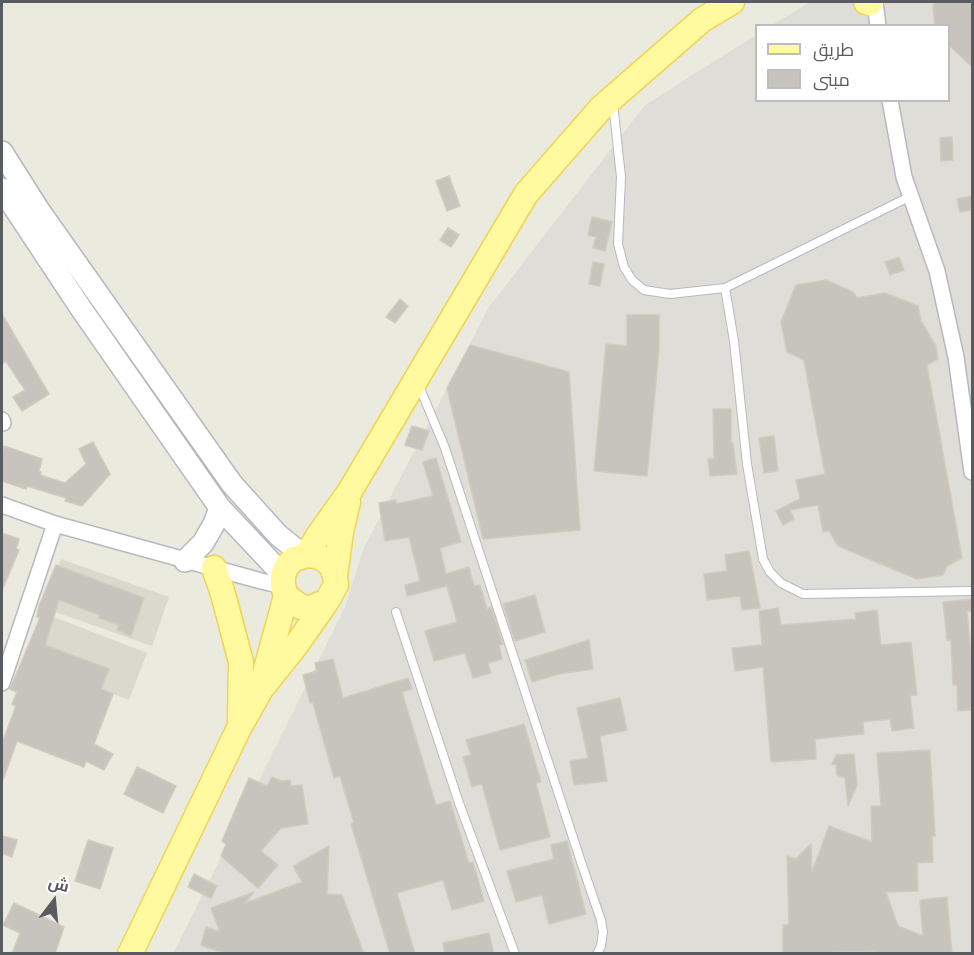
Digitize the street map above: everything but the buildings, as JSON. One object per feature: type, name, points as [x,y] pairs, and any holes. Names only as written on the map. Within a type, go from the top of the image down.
[{"type":"main road","points":[[261,689],[287,566],[305,555],[350,491],[526,194],[602,107],[702,20],[732,2]]},
{"type":"main road","points":[[335,576],[350,491]]},
{"type":"main road","points":[[130,954],[240,726],[261,689],[297,644],[336,585],[332,567],[325,560],[317,556],[305,555]]},
{"type":"main road","points":[[214,568],[241,662],[240,726]]},
{"type":"main road","points":[[284,585],[293,602],[310,608],[327,601]]},
{"type":"street","points":[[890,102],[894,134],[904,177],[937,271],[956,357],[972,472]]},
{"type":"street","points":[[2,152],[38,209],[232,484],[278,535],[305,555]]},
{"type":"street","points":[[2,189],[82,310],[220,508],[284,585]]},
{"type":"street","points":[[2,505],[55,524],[184,561],[284,585]]},
{"type":"street","points":[[184,561],[203,543],[220,508]]},
{"type":"street","points":[[2,683],[55,524]]},
{"type":"lane","points":[[613,98],[621,177],[618,244],[624,267],[632,280],[644,290],[670,294],[725,288],[911,196]]},
{"type":"lane","points":[[725,288],[734,341],[747,464],[763,559],[770,572],[781,583],[803,594],[972,591]]},
{"type":"lane","points":[[416,379],[445,448],[578,854],[602,920],[601,946],[597,954]]},
{"type":"lane","points":[[396,612],[459,803],[515,954]]},
{"type":"shaded area","points":[[810,2],[972,2],[972,953],[173,954],[345,607],[364,548],[489,307],[645,105],[755,36],[755,102],[950,102],[950,24],[774,24]]},
{"type":"shaded area","points":[[61,559],[169,597],[152,646],[44,608]]},
{"type":"shaded area","points":[[41,612],[147,653],[129,700],[24,659]]}]
